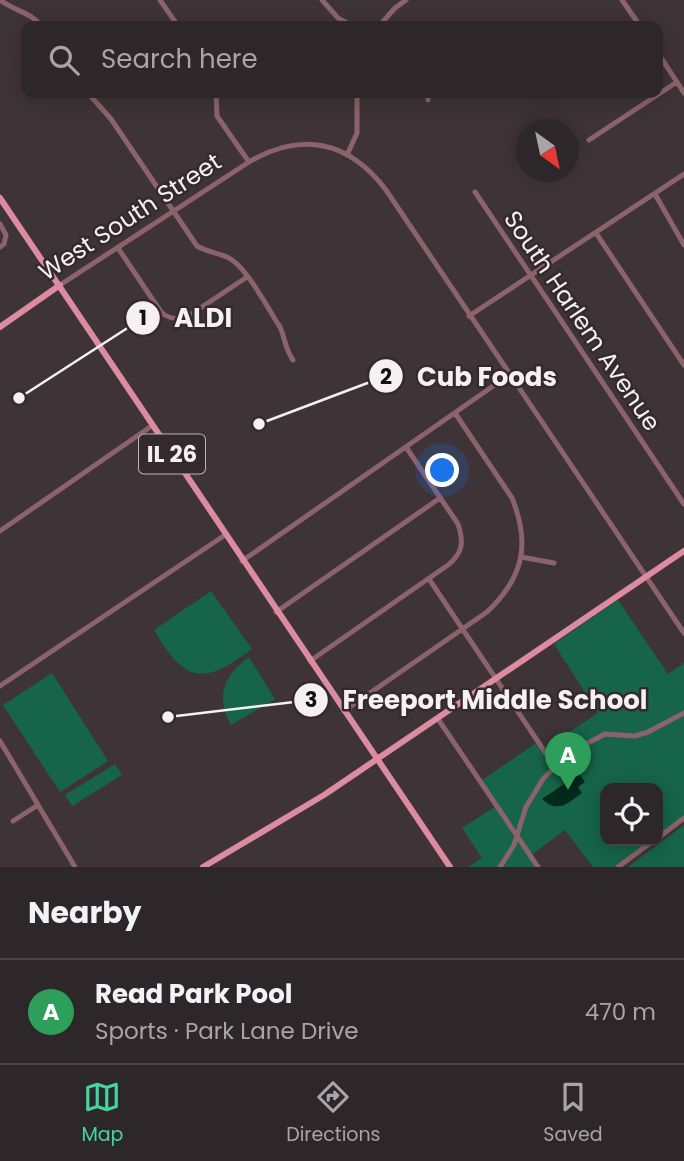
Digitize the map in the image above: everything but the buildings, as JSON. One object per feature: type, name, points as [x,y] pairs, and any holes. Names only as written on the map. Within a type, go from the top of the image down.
[{"type":"main road","name":"IL 26","points":[[0,198],[450,867]]},
{"type":"main road","name":"West South Street","points":[[0,327],[60,285]]},
{"type":"main road","points":[[203,867],[378,760],[684,551]]},
{"type":"street","points":[[0,0],[13,10],[33,16],[37,21]]},
{"type":"street","points":[[160,0],[175,21]]},
{"type":"street","points":[[321,0],[343,21]]},
{"type":"street","points":[[383,21],[406,0]]},
{"type":"street","points":[[622,0],[637,21]]},
{"type":"street","points":[[663,61],[684,93]]},
{"type":"street","points":[[663,91],[677,82]]},
{"type":"street","points":[[92,98],[111,119],[197,246],[238,264],[280,327],[285,348],[293,360]]},
{"type":"street","points":[[216,98],[217,116],[249,162]]},
{"type":"street","points":[[357,98],[357,133],[347,155],[364,164],[376,177],[684,633]]},
{"type":"street","points":[[589,140],[653,98]]},
{"type":"street","name":"West South Street","points":[[60,285],[249,162],[284,146],[321,145],[347,155]]},
{"type":"street","points":[[469,316],[684,174]]},
{"type":"street","name":"South Harlem Avenue","points":[[475,192],[684,504]]},
{"type":"street","points":[[654,194],[684,245]]},
{"type":"street","points":[[0,224],[6,235],[4,244],[0,247]]},
{"type":"street","points":[[596,233],[684,365]]},
{"type":"street","points":[[118,248],[165,316],[180,319],[190,315],[247,277]]},
{"type":"street","points":[[242,561],[509,375]]},
{"type":"street","points":[[344,711],[462,630],[500,600],[510,586],[522,557],[522,526],[512,498],[455,413]]},
{"type":"street","points":[[0,531],[153,425]]},
{"type":"street","points":[[310,661],[429,579],[456,558],[462,548],[458,524],[406,447]]},
{"type":"street","points":[[276,611],[440,498]]},
{"type":"street","points":[[0,686],[225,535]]},
{"type":"street","points":[[522,557],[554,563]]},
{"type":"street","points":[[429,579],[555,767]]},
{"type":"street","points":[[499,867],[514,845],[530,799],[555,767],[586,744],[605,734],[635,736],[684,713]]},
{"type":"street","points":[[438,719],[538,867]]},
{"type":"street","points":[[0,741],[75,867]]},
{"type":"street","points":[[13,821],[38,805]]},
{"type":"street","points":[[663,834],[684,818]]},
{"type":"street","points":[[618,867],[646,846]]},
{"type":"green space","points":[[211,591],[252,649],[220,669],[196,673],[176,661],[154,630]]},
{"type":"green space","points":[[618,600],[668,674],[684,663],[684,818],[663,834],[663,783],[600,783],[600,846],[646,846],[618,867],[593,867],[565,830],[530,856],[538,867],[468,867],[482,858],[462,828],[496,806],[479,782],[538,742],[544,749],[598,713],[554,644]]},
{"type":"green space","points":[[249,657],[275,699],[231,725],[224,705],[225,687],[233,671]]},
{"type":"green space","points":[[52,673],[108,761],[60,792],[3,705]]},
{"type":"green space","points":[[115,764],[122,775],[72,806],[65,795]]},
{"type":"green space","points":[[684,825],[684,867],[628,867],[656,846],[663,846],[663,841]]},
{"type":"shaded area","points":[[579,774],[585,782],[578,787],[582,793],[572,800],[553,806],[542,799]]},
{"type":"place","name":"ALDI","points":[[19,398]]},
{"type":"place","name":"Cub Foods","points":[[259,424]]},
{"type":"place","name":"Freeport Middle School","points":[[168,717]]},
{"type":"place","name":"Read Park Pool","points":[[568,790]]}]
